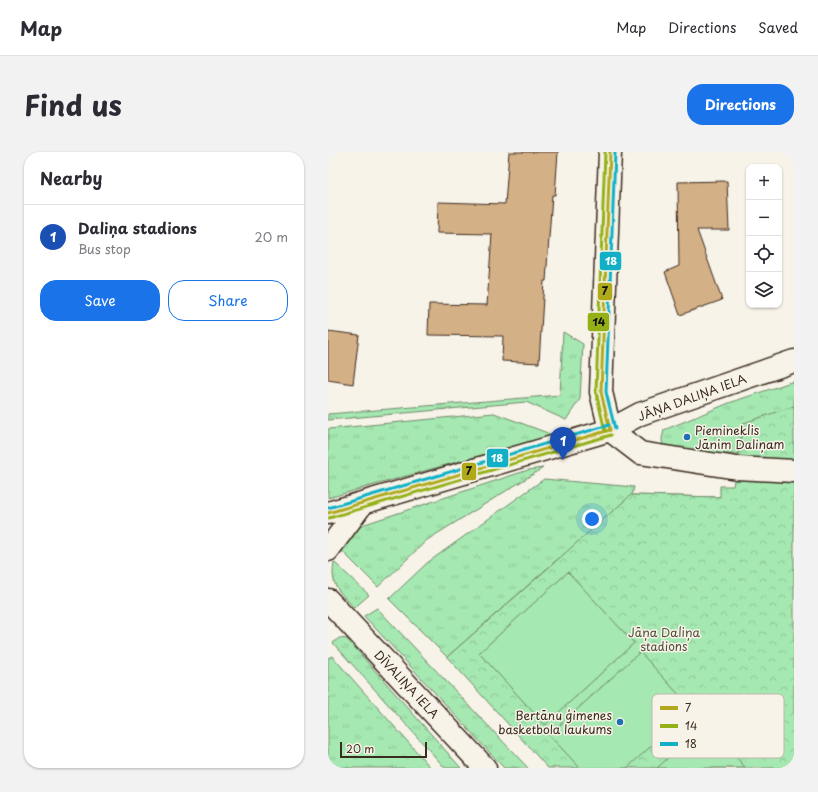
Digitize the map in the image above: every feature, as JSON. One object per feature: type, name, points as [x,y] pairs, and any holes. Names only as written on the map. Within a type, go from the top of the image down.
[{"type":"street","points":[[610,152],[600,392],[610,430],[640,453],[737,468],[794,471]]},
{"type":"street","name":"JĀŅA DALIŅA IELA","points":[[328,512],[362,504],[610,430],[640,414],[794,361]]},
{"type":"street","points":[[328,550],[362,504]]},
{"type":"street","name":"DĪVALIŅA IELA","points":[[328,600],[485,768]]},
{"type":"green space","points":[[563,332],[583,344],[580,399],[566,420],[526,402],[328,420],[328,414],[560,395]]},
{"type":"green space","points":[[794,381],[794,410],[744,454],[710,454],[663,448],[662,439],[664,430],[729,403]]},
{"type":"green space","name":"Jāņa Daliņa stadions","points":[[794,406],[794,768],[548,768],[447,657],[631,495],[720,497],[720,486],[733,486],[744,423]]},
{"type":"green space","points":[[494,413],[553,435],[328,498],[328,429]]},
{"type":"green space","points":[[543,468],[427,540],[378,587],[340,549],[350,533],[365,524],[528,470]]},
{"type":"green space","points":[[544,479],[634,487],[632,495],[720,497],[559,558],[447,657],[389,599],[427,563]]},
{"type":"green space","points":[[334,562],[369,595],[354,608],[337,588],[333,577]]},
{"type":"green space","points":[[568,572],[634,643],[545,725],[479,653]]},
{"type":"green space","points":[[377,608],[528,768],[504,768],[364,616]]},
{"type":"green space","points":[[339,638],[347,639],[461,768],[445,768],[333,643]]},
{"type":"green space","name":"Bertānu ģimenes basketbola laukums","points":[[640,652],[678,694],[652,694],[652,745],[627,768],[580,768],[549,735]]},
{"type":"green space","points":[[332,656],[431,768],[328,768],[328,658]]},
{"type":"green space","points":[[668,758],[737,758],[746,768],[657,768]]},
{"type":"building","points":[[509,152],[558,152],[555,195],[552,195],[546,281],[544,281],[539,363],[502,361],[503,336],[428,335],[429,304],[487,305],[492,234],[437,233],[438,202],[505,204]]},
{"type":"building","points":[[727,181],[729,230],[697,230],[722,300],[680,315],[665,272],[679,266],[678,182]]},
{"type":"building","points":[[328,331],[359,335],[353,384],[328,380]]},
{"type":"transit line","name":"14","points":[[605,152],[596,392],[605,431]]},
{"type":"transit line","name":"7","points":[[610,152],[601,392],[610,430]]},
{"type":"transit line","name":"18","points":[[615,152],[606,392],[615,429]]},
{"type":"transit line","name":"18","points":[[328,508],[609,425]]},
{"type":"transit line","name":"7","points":[[328,513],[610,430]]},
{"type":"transit line","name":"14","points":[[329,518],[611,435]]},
{"type":"place","name":"Piemineklis Jānim Daliņam","points":[[687,437]]},
{"type":"place","name":"Daliņa stadions","points":[[563,460]]},
{"type":"place","name":"Bertānu ģimenes basketbola laukums","points":[[620,722]]}]
